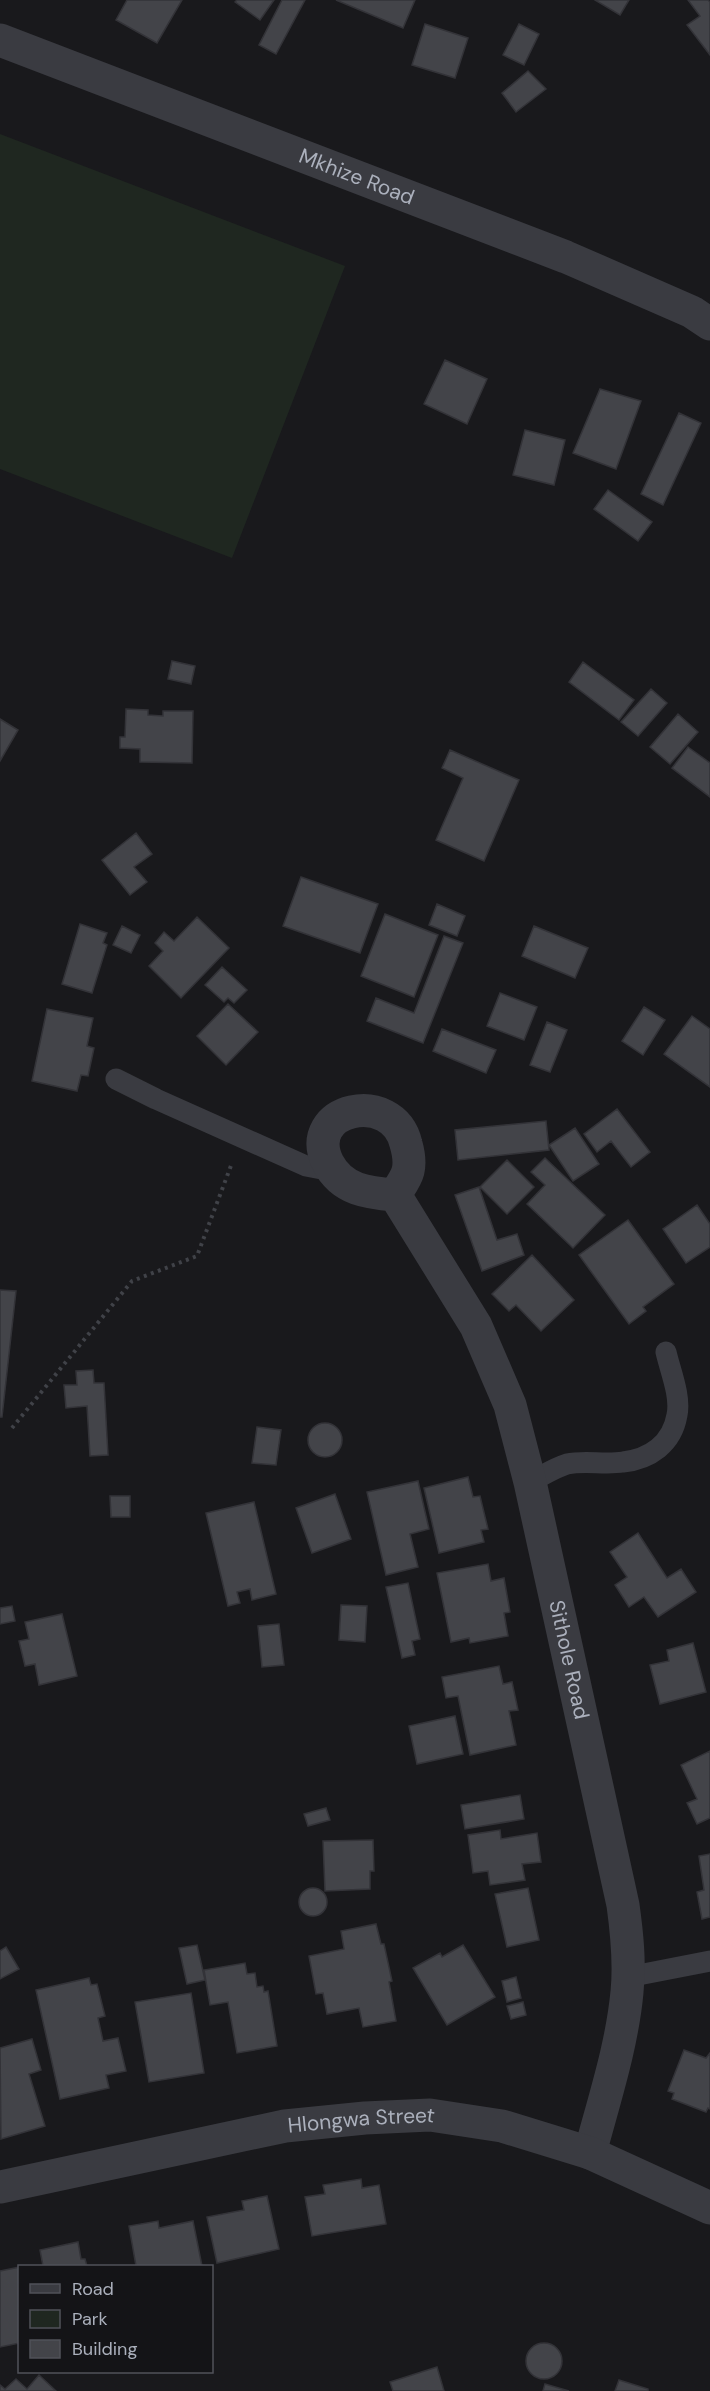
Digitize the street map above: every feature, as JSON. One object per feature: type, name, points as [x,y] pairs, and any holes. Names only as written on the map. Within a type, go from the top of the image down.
[{"type":"street","name":"Mkhize Road","points":[[0,40],[566,257],[692,312],[710,324]]},
{"type":"street","points":[[375,1111],[398,1125],[404,1135],[408,1151],[409,1170],[394,1195],[367,1192],[345,1184],[332,1171],[325,1156],[324,1142],[328,1127],[338,1116],[347,1112],[375,1111]]},
{"type":"street","name":"Sithole Road","points":[[394,1195],[476,1326],[510,1405],[530,1482],[623,1905],[628,1947],[628,1977],[621,2031],[590,2153]]},
{"type":"street","name":"Hlongwa Street","points":[[0,2187],[285,2126],[365,2118],[430,2115],[502,2126],[590,2153],[710,2208]]},
{"type":"lane","points":[[116,1079],[306,1166],[332,1171]]},
{"type":"lane","points":[[530,1482],[569,1464],[621,1463],[644,1458],[661,1448],[678,1414],[676,1394],[666,1352]]},
{"type":"lane","points":[[628,1977],[710,1960]]},
{"type":"path","points":[[12,1428],[132,1281],[197,1256],[242,1137]]},
{"type":"green space","points":[[0,134],[345,266],[232,558],[0,469]]},
{"type":"building","points":[[127,0],[182,0],[157,43],[116,20]]},
{"type":"building","points":[[237,0],[274,0],[260,20],[235,2]]},
{"type":"building","points":[[282,0],[305,0],[276,54],[259,45]]},
{"type":"building","points":[[336,0],[415,0],[403,28]]},
{"type":"building","points":[[595,0],[629,0],[620,15]]},
{"type":"building","points":[[688,0],[708,0],[710,2],[710,55],[687,25],[700,16]]},
{"type":"building","points":[[425,24],[468,38],[455,78],[412,65]]},
{"type":"building","points":[[519,24],[539,34],[524,65],[503,55]]},
{"type":"building","points":[[528,71],[546,89],[516,112],[502,93]]},
{"type":"building","points":[[445,360],[487,379],[467,424],[424,404]]},
{"type":"building","points":[[600,389],[641,401],[616,469],[573,453]]},
{"type":"building","points":[[679,413],[701,423],[663,505],[641,494]]},
{"type":"building","points":[[525,430],[565,440],[554,485],[513,475]]},
{"type":"building","points":[[608,490],[652,522],[638,541],[594,509]]},
{"type":"building","points":[[172,661],[195,666],[191,684],[168,679]]},
{"type":"building","points":[[583,662],[634,700],[619,720],[569,682]]},
{"type":"building","points":[[651,689],[667,703],[638,736],[621,722]]},
{"type":"building","points":[[126,709],[148,710],[148,715],[163,716],[163,711],[193,711],[192,763],[140,762],[140,749],[120,748],[120,737],[125,737]]},
{"type":"building","points":[[678,714],[698,732],[670,764],[650,747]]},
{"type":"building","points":[[0,719],[18,730],[0,761]]},
{"type":"building","points":[[688,747],[710,763],[710,797],[672,768]]},
{"type":"building","points":[[450,750],[519,780],[484,861],[436,840],[463,778],[442,768]]},
{"type":"building","points":[[136,833],[152,854],[134,867],[147,882],[130,895],[102,860]]},
{"type":"building","points":[[301,877],[378,904],[360,953],[283,926]]},
{"type":"building","points":[[437,904],[465,916],[457,936],[429,925]]},
{"type":"building","points":[[385,914],[438,935],[414,997],[361,976]]},
{"type":"building","points":[[197,917],[229,948],[181,998],[149,966],[163,951],[155,943],[164,932],[174,941]]},
{"type":"building","points":[[80,924],[107,933],[103,943],[107,945],[92,993],[62,984]]},
{"type":"building","points":[[122,926],[140,935],[131,953],[113,945]]},
{"type":"building","points":[[534,926],[588,948],[575,978],[522,956]]},
{"type":"building","points":[[444,936],[463,943],[423,1043],[367,1021],[376,998],[414,1013]]},
{"type":"building","points":[[222,967],[247,990],[234,1003],[228,998],[224,1002],[205,985]]},
{"type":"building","points":[[500,993],[537,1007],[524,1040],[487,1026]]},
{"type":"building","points":[[228,1004],[258,1032],[226,1065],[197,1036]]},
{"type":"building","points":[[644,1007],[665,1020],[643,1055],[622,1041]]},
{"type":"building","points":[[47,1009],[93,1018],[87,1046],[94,1048],[88,1076],[81,1075],[77,1091],[32,1081]]},
{"type":"building","points":[[692,1016],[710,1029],[710,1087],[664,1054]]},
{"type":"building","points":[[547,1022],[567,1030],[550,1072],[530,1065]]},
{"type":"building","points":[[442,1029],[496,1050],[486,1073],[433,1051]]},
{"type":"building","points":[[617,1109],[650,1152],[631,1167],[611,1141],[597,1152],[584,1134]]},
{"type":"building","points":[[546,1121],[549,1150],[458,1160],[455,1130]]},
{"type":"building","points":[[575,1128],[599,1164],[573,1181],[549,1145]]},
{"type":"building","points":[[545,1158],[605,1215],[573,1248],[527,1204],[545,1185],[531,1172]]},
{"type":"building","points":[[507,1160],[534,1187],[507,1214],[480,1187]]},
{"type":"building","points":[[479,1187],[497,1240],[517,1234],[524,1255],[482,1271],[455,1195]]},
{"type":"building","points":[[697,1205],[710,1224],[710,1247],[686,1263],[663,1229]]},
{"type":"building","points":[[628,1220],[674,1284],[643,1307],[646,1311],[629,1324],[579,1255]]},
{"type":"building","points":[[532,1255],[574,1300],[541,1331],[516,1305],[509,1311],[492,1294]]},
{"type":"building","points":[[0,1290],[16,1291],[2,1417],[0,1417]]},
{"type":"building","points":[[93,1370],[94,1383],[104,1383],[108,1455],[90,1456],[87,1406],[66,1408],[64,1385],[77,1385],[76,1371]]},
{"type":"building","points":[[325,1423],[337,1428],[342,1440],[337,1452],[325,1457],[313,1452],[308,1440],[313,1428]]},
{"type":"building","points":[[257,1427],[281,1430],[276,1465],[252,1463]]},
{"type":"building","points":[[468,1477],[473,1497],[480,1496],[488,1529],[481,1530],[484,1542],[439,1553],[424,1488]]},
{"type":"building","points":[[418,1481],[429,1529],[410,1534],[418,1567],[386,1575],[367,1492]]},
{"type":"building","points":[[335,1494],[351,1539],[312,1553],[296,1508]]},
{"type":"building","points":[[110,1496],[130,1496],[130,1517],[111,1517]]},
{"type":"building","points":[[254,1502],[276,1594],[252,1600],[250,1589],[237,1592],[240,1603],[228,1606],[206,1513]]},
{"type":"building","points":[[638,1533],[667,1578],[681,1569],[696,1592],[658,1617],[644,1597],[629,1607],[615,1585],[627,1577],[610,1552]]},
{"type":"building","points":[[488,1564],[491,1581],[504,1578],[510,1612],[504,1613],[508,1636],[470,1643],[469,1638],[451,1642],[437,1573]]},
{"type":"building","points":[[408,1583],[420,1639],[412,1641],[415,1655],[402,1658],[386,1587]]},
{"type":"building","points":[[341,1605],[367,1606],[365,1642],[339,1640]]},
{"type":"building","points":[[12,1606],[15,1621],[0,1624],[0,1608]]},
{"type":"building","points":[[62,1614],[77,1676],[39,1685],[35,1664],[25,1666],[19,1641],[29,1639],[25,1622]]},
{"type":"building","points":[[279,1624],[284,1665],[262,1667],[258,1626]]},
{"type":"building","points":[[693,1643],[706,1692],[660,1704],[650,1665],[669,1661],[667,1650]]},
{"type":"building","points":[[499,1666],[503,1684],[512,1682],[518,1710],[509,1711],[516,1745],[470,1755],[458,1696],[446,1698],[442,1677]]},
{"type":"building","points":[[455,1716],[463,1754],[417,1764],[409,1726]]},
{"type":"building","points":[[710,1751],[710,1818],[697,1824],[687,1803],[697,1799],[681,1765]]},
{"type":"building","points":[[520,1795],[524,1819],[465,1829],[461,1805]]},
{"type":"building","points":[[326,1808],[330,1820],[308,1826],[304,1814]]},
{"type":"building","points":[[500,1830],[501,1839],[537,1833],[541,1862],[522,1864],[525,1880],[490,1885],[488,1871],[473,1873],[468,1835]]},
{"type":"building","points":[[373,1840],[374,1871],[370,1871],[370,1889],[325,1891],[323,1841]]},
{"type":"building","points":[[710,1854],[710,1917],[702,1919],[697,1892],[704,1890],[699,1856]]},
{"type":"building","points":[[313,1888],[323,1892],[327,1902],[323,1912],[313,1916],[303,1912],[299,1902],[303,1892]]},
{"type":"building","points":[[528,1888],[539,1940],[507,1947],[495,1894]]},
{"type":"building","points":[[376,1924],[381,1944],[384,1944],[392,1981],[389,1982],[396,2021],[363,2027],[359,2008],[327,2014],[323,1993],[316,1994],[309,1956],[344,1949],[341,1931]]},
{"type":"building","points":[[197,1945],[205,1980],[187,1984],[179,1948]]},
{"type":"building","points":[[463,1945],[495,1997],[447,2025],[413,1968],[440,1953],[442,1957]]},
{"type":"building","points":[[6,1947],[19,1969],[0,1979],[0,1951]]},
{"type":"building","points":[[245,1963],[247,1974],[255,1973],[257,1987],[263,1986],[264,1992],[268,1991],[277,2046],[237,2053],[228,2002],[210,2005],[204,1970]]},
{"type":"building","points":[[516,1977],[521,1998],[507,2002],[502,1981]]},
{"type":"building","points":[[89,1978],[91,1985],[97,1984],[105,2016],[98,2018],[103,2041],[118,2038],[126,2071],[106,2075],[109,2088],[60,2099],[36,1990]]},
{"type":"building","points":[[191,1993],[204,2073],[149,2082],[135,2002]]},
{"type":"building","points":[[523,2002],[526,2015],[511,2019],[507,2006]]},
{"type":"building","points":[[32,2039],[41,2070],[29,2074],[45,2126],[1,2139],[0,2048]]},
{"type":"building","points":[[684,2050],[706,2058],[710,2053],[710,2109],[708,2108],[706,2112],[672,2099],[674,2093],[668,2091]]},
{"type":"building","points":[[361,2179],[362,2188],[379,2185],[386,2224],[312,2236],[305,2197],[325,2194],[323,2185]]},
{"type":"building","points":[[267,2196],[279,2249],[217,2263],[207,2217],[244,2210],[242,2201]]},
{"type":"building","points":[[158,2221],[159,2228],[193,2221],[202,2265],[136,2265],[129,2226]]},
{"type":"building","points":[[78,2242],[81,2259],[85,2259],[87,2265],[43,2265],[40,2250]]},
{"type":"building","points":[[18,2267],[18,2343],[0,2347],[0,2271]]},
{"type":"building","points":[[544,2343],[556,2349],[562,2361],[556,2373],[544,2379],[532,2373],[526,2361],[532,2349]]},
{"type":"building","points":[[437,2367],[444,2391],[393,2391],[390,2382]]},
{"type":"building","points":[[39,2375],[56,2391],[0,2391],[0,2385],[5,2389],[16,2379],[27,2389]]},
{"type":"building","points":[[619,2380],[648,2389],[648,2391],[615,2391]]},
{"type":"building","points":[[545,2384],[569,2391],[543,2391]]}]
